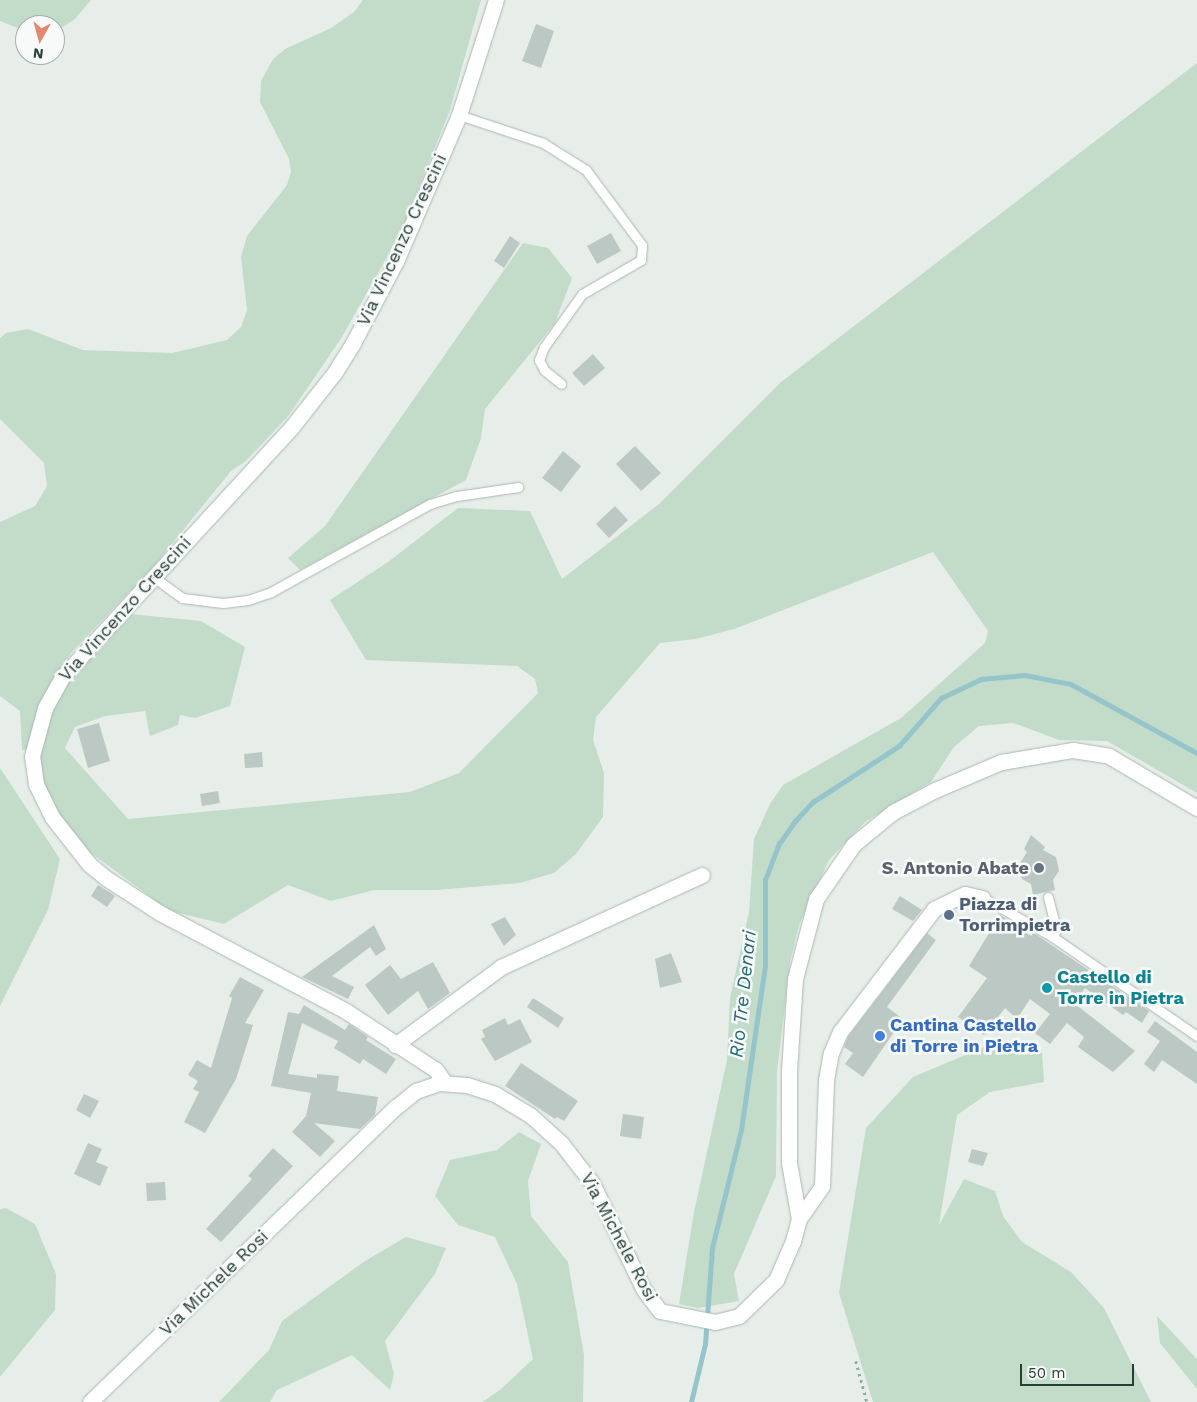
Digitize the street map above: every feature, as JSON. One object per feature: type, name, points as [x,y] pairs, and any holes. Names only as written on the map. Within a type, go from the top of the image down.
[{"type":"street","name":"Via Vincenzo Crescini","points":[[445,1082],[436,1070],[322,997],[126,893],[89,864],[43,801],[34,778],[32,756],[37,728],[48,700],[74,663],[152,576],[291,428],[335,372],[397,259],[459,116],[496,0]]},
{"type":"street","name":"Via Michele Rosi","points":[[90,1402],[396,1107],[422,1088],[445,1082],[474,1087],[502,1098],[530,1115],[561,1143],[592,1183],[649,1298],[658,1309],[671,1316],[715,1322],[739,1316],[772,1286],[787,1259],[799,1218],[788,1148],[788,1071],[795,979],[816,899],[843,856],[864,833],[914,801],[1001,762],[1079,749],[1109,756],[1197,808]]},
{"type":"street","points":[[395,1045],[501,967],[702,875]]},
{"type":"street","points":[[799,1218],[818,1195],[823,1180],[826,1080],[831,1053],[840,1032],[934,908],[965,894],[983,898]]},
{"type":"lane","points":[[459,116],[542,143],[586,170],[642,244],[641,260],[582,294],[544,347],[539,360],[544,370],[561,384]]},
{"type":"lane","points":[[152,576],[182,598],[223,603],[248,600],[271,592],[430,504],[457,496],[518,487]]},
{"type":"lane","points":[[1048,897],[1056,930],[1053,937]]},
{"type":"lane","points":[[983,898],[1053,937],[1197,1036]]},
{"type":"path","points":[[856,1361],[866,1402]]},
{"type":"green space","points":[[0,0],[91,0],[75,19],[65,26],[65,15],[15,15],[15,27],[0,21]]},
{"type":"green space","points":[[363,0],[481,0],[450,110],[400,234],[342,337],[289,415],[246,461],[231,471],[154,566],[71,653],[54,678],[28,749],[22,750],[20,711],[0,696],[0,522],[35,506],[47,486],[44,463],[0,419],[0,338],[6,333],[28,329],[83,350],[172,353],[227,340],[241,327],[247,310],[241,257],[247,236],[287,185],[291,172],[289,159],[260,102],[261,81],[273,59],[285,49],[331,28],[354,12]]},
{"type":"green space","points":[[1197,63],[1197,793],[1107,741],[1059,740],[1013,723],[979,726],[954,747],[931,782],[865,822],[829,860],[799,925],[790,962],[777,1072],[776,1176],[734,1274],[739,1301],[698,1308],[679,1304],[694,1212],[727,1060],[730,998],[749,912],[754,839],[770,804],[783,785],[901,718],[985,643],[988,631],[933,552],[734,629],[696,639],[660,643],[596,717],[593,740],[604,773],[603,817],[576,854],[554,873],[520,883],[437,890],[374,890],[331,901],[288,885],[224,924],[170,911],[76,842],[48,799],[35,761],[40,729],[64,680],[130,614],[201,621],[245,647],[230,706],[195,718],[180,715],[178,725],[150,736],[145,711],[105,716],[75,727],[65,748],[128,819],[410,792],[459,773],[538,693],[535,679],[517,666],[366,660],[330,600],[388,562],[458,508],[530,511],[562,579],[659,504],[781,382]]},
{"type":"green space","points":[[523,243],[548,248],[572,278],[555,323],[485,409],[481,438],[466,480],[300,570],[288,558],[325,526]]},
{"type":"green space","points":[[0,768],[60,859],[48,910],[0,1006]]},
{"type":"green space","points":[[996,1042],[1042,1053],[1044,1082],[990,1092],[957,1115],[939,1225],[964,1179],[995,1191],[1003,1216],[1022,1242],[1071,1272],[1104,1308],[1151,1402],[873,1402],[839,1293],[866,1128],[913,1077]]},
{"type":"green space","points":[[519,1132],[541,1144],[528,1181],[531,1216],[568,1262],[584,1355],[583,1402],[482,1402],[500,1390],[533,1359],[517,1284],[495,1237],[458,1225],[435,1196],[450,1160],[497,1150]]},
{"type":"green space","points":[[6,1208],[35,1224],[56,1274],[55,1310],[0,1377],[0,1209]]},
{"type":"green space","points":[[406,1237],[446,1248],[435,1274],[385,1341],[394,1374],[390,1390],[352,1355],[277,1390],[270,1402],[219,1402],[269,1350],[282,1321],[365,1261]]},
{"type":"green space","points":[[1157,1316],[1197,1359],[1197,1389],[1160,1343]]},
{"type":"building","points":[[536,24],[554,31],[541,68],[522,61]]},
{"type":"building","points":[[611,233],[621,251],[597,264],[587,246]]},
{"type":"building","points":[[510,236],[520,243],[504,268],[494,261]]},
{"type":"building","points":[[593,354],[605,368],[584,386],[572,373]]},
{"type":"building","points":[[635,446],[661,473],[641,491],[616,464]]},
{"type":"building","points":[[563,451],[581,466],[561,492],[542,478]]},
{"type":"building","points":[[615,506],[628,520],[609,538],[596,524]]},
{"type":"building","points":[[99,723],[110,761],[88,768],[77,729]]},
{"type":"building","points":[[262,752],[263,767],[245,768],[244,754]]},
{"type":"building","points":[[218,791],[220,803],[202,806],[200,794]]},
{"type":"building","name":"S. Antonio Abate","points":[[1031,835],[1045,847],[1043,850],[1056,857],[1059,871],[1053,880],[1055,890],[1033,895],[1031,884],[1022,879],[1019,865],[1027,852],[1024,849]]},
{"type":"building","points":[[98,885],[115,896],[107,907],[91,896]]},
{"type":"building","points":[[900,896],[922,910],[913,921],[892,909]]},
{"type":"building","name":"Castello di Torre in Pietra","points":[[1000,915],[1031,936],[1033,933],[1038,936],[1149,1011],[1142,1023],[1126,1012],[1123,1015],[1085,988],[1074,1003],[1135,1051],[1113,1072],[1078,1047],[1084,1037],[1067,1023],[1050,1044],[1035,1033],[1050,1014],[1030,999],[1017,1019],[1005,1008],[984,1035],[958,1017],[987,978],[969,966]]},
{"type":"building","points":[[505,917],[516,935],[504,946],[491,924]]},
{"type":"building","points":[[374,925],[386,949],[376,956],[370,947],[332,976],[354,987],[348,999],[302,977]]},
{"type":"building","points":[[927,933],[936,940],[887,1007],[903,1019],[863,1077],[845,1064],[853,1053],[844,1047],[848,1037]]},
{"type":"building","points":[[671,953],[682,982],[660,988],[655,959]]},
{"type":"building","points":[[433,962],[450,993],[428,1009],[418,991],[388,1015],[365,985],[390,965],[401,979]]},
{"type":"building","points":[[240,977],[264,990],[245,1023],[253,1025],[236,1079],[205,1133],[184,1122],[199,1092],[193,1089],[198,1081],[188,1075],[197,1060],[211,1068],[232,998],[229,996]]},
{"type":"building","points":[[533,998],[564,1018],[558,1028],[527,1007]]},
{"type":"building","points":[[304,1005],[345,1030],[349,1024],[368,1037],[366,1040],[396,1059],[386,1074],[363,1059],[360,1064],[334,1048],[338,1041],[302,1023],[288,1074],[317,1078],[317,1074],[339,1076],[337,1091],[378,1097],[375,1115],[360,1129],[314,1123],[335,1141],[320,1157],[292,1132],[306,1116],[311,1093],[271,1086],[288,1012],[299,1014]]},
{"type":"building","points":[[505,1018],[508,1025],[520,1019],[532,1042],[495,1061],[481,1039],[485,1037],[482,1030]]},
{"type":"building","points":[[1155,1021],[1197,1052],[1197,1084],[1162,1060],[1154,1072],[1144,1064],[1160,1041],[1147,1032]]},
{"type":"building","points":[[521,1063],[578,1101],[564,1121],[557,1117],[555,1119],[505,1086]]},
{"type":"building","points":[[84,1094],[99,1101],[90,1118],[76,1110]]},
{"type":"building","points":[[623,1114],[644,1117],[641,1139],[620,1136]]},
{"type":"building","points":[[88,1143],[102,1149],[96,1162],[108,1167],[100,1186],[74,1174]]},
{"type":"building","points":[[273,1148],[293,1166],[221,1242],[206,1229],[252,1179],[248,1176]]},
{"type":"building","points":[[972,1149],[988,1153],[983,1166],[968,1162]]},
{"type":"building","points":[[165,1182],[166,1200],[147,1201],[146,1183]]},
{"type":"waterway","name":"Rio Tre Denari","points":[[691,1402],[705,1344],[712,1248],[741,1130],[765,966],[765,880],[779,844],[795,821],[813,802],[899,746],[941,698],[981,679],[1025,675],[1071,684],[1197,753]]},
{"type":"place","name":"S. Antonio Abate","points":[[1039,868]]},
{"type":"place","name":"Piazza di Torrimpietra","points":[[949,915]]},
{"type":"place","name":"Castello di Torre in Pietra","points":[[1047,988]]},
{"type":"place","name":"Cantina Castello di Torre in Pietra","points":[[880,1036]]}]
